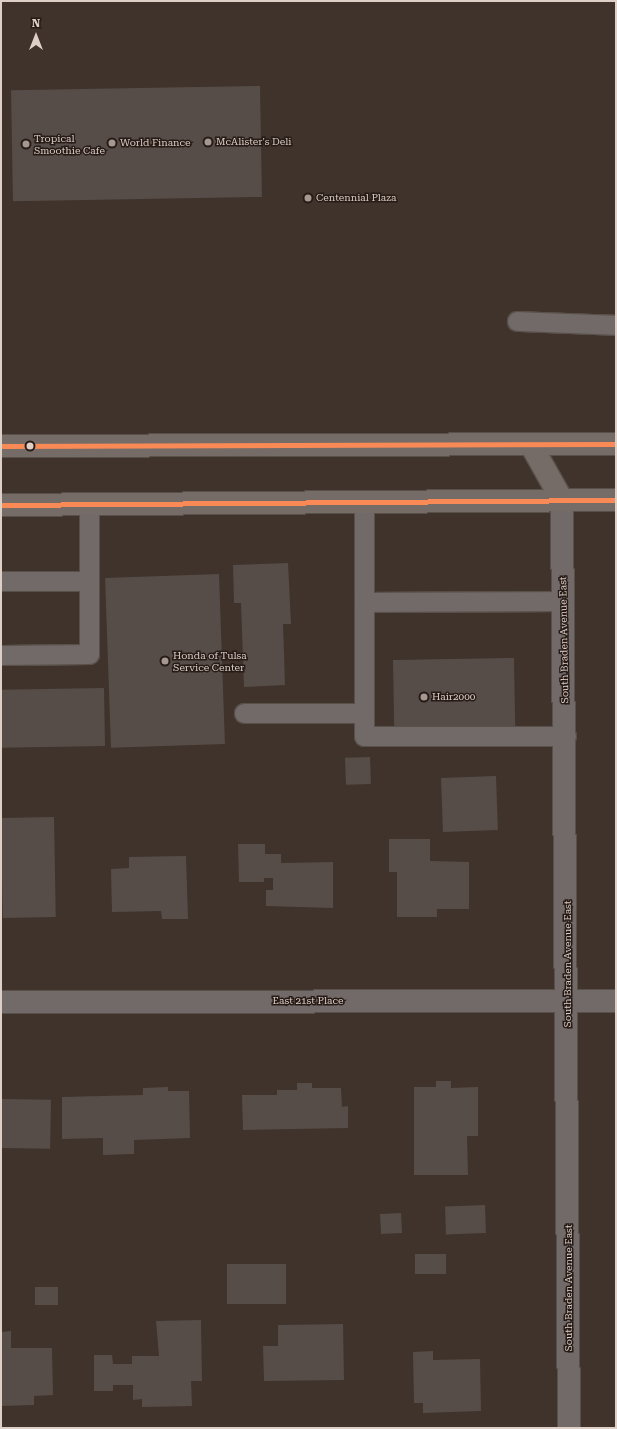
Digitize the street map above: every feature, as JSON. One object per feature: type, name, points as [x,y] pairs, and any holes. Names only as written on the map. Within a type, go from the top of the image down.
[{"type":"main road","points":[[1,446],[616,444]]},
{"type":"main road","points":[[531,445],[562,500]]},
{"type":"main road","points":[[1,505],[616,500]]},
{"type":"street","name":"South Braden Avenue East","points":[[562,500],[568,1001],[569,1428]]},
{"type":"street","name":"East 21st Place","points":[[1,1002],[616,1001]]},
{"type":"lane","points":[[518,321],[616,325]]},
{"type":"lane","points":[[364,502],[364,736],[566,736]]},
{"type":"lane","points":[[1,655],[89,654],[89,504]]},
{"type":"lane","points":[[1,581],[89,581]]},
{"type":"lane","points":[[364,602],[564,601]]},
{"type":"lane","points":[[244,713],[364,713]]},
{"type":"building","points":[[260,86],[262,197],[13,201],[11,90]]},
{"type":"building","points":[[288,563],[291,624],[283,624],[285,685],[244,687],[241,603],[234,603],[233,565]]},
{"type":"building","name":"Honda of Tulsa Service Center","points":[[219,574],[225,744],[111,748],[105,578]]},
{"type":"building","points":[[514,658],[515,733],[394,735],[393,660]]},
{"type":"building","points":[[104,688],[105,746],[2,748],[1,690]]},
{"type":"building","points":[[370,757],[371,784],[346,785],[345,758]]},
{"type":"building","points":[[496,776],[498,830],[443,832],[441,778]]},
{"type":"building","points":[[54,817],[56,917],[3,918],[1,818]]},
{"type":"building","points":[[389,839],[430,839],[430,861],[469,862],[469,909],[437,909],[437,917],[397,917],[397,872],[389,872]]},
{"type":"building","points":[[238,844],[265,844],[265,854],[281,854],[281,863],[333,862],[333,908],[266,906],[266,890],[273,890],[273,878],[264,878],[264,882],[239,882]]},
{"type":"building","points":[[186,856],[188,919],[162,919],[161,911],[112,912],[111,869],[129,868],[129,857]]},
{"type":"building","points":[[436,1081],[451,1081],[451,1088],[478,1087],[478,1136],[467,1136],[468,1175],[414,1175],[414,1087],[436,1087]]},
{"type":"building","points":[[297,1083],[312,1083],[312,1088],[341,1088],[342,1107],[348,1106],[348,1128],[243,1130],[242,1095],[277,1095],[277,1090],[297,1090]]},
{"type":"building","points":[[168,1087],[168,1091],[189,1091],[190,1138],[134,1140],[134,1154],[103,1155],[103,1138],[62,1139],[62,1097],[143,1095],[143,1088]]},
{"type":"building","points":[[1,1099],[51,1100],[50,1149],[1,1148]]},
{"type":"building","points":[[485,1205],[486,1233],[446,1234],[445,1206]]},
{"type":"building","points":[[401,1213],[402,1233],[381,1234],[380,1214]]},
{"type":"building","points":[[415,1254],[446,1254],[446,1274],[415,1274]]},
{"type":"building","points":[[227,1264],[286,1264],[286,1304],[227,1304]]},
{"type":"building","points":[[35,1287],[58,1287],[58,1305],[35,1305]]},
{"type":"building","points":[[201,1320],[202,1381],[191,1381],[192,1406],[142,1407],[142,1399],[133,1400],[133,1385],[113,1385],[113,1391],[94,1391],[94,1355],[112,1355],[113,1364],[132,1364],[132,1356],[159,1356],[156,1321]]},
{"type":"building","points":[[343,1324],[344,1380],[264,1381],[263,1346],[278,1346],[278,1325]]},
{"type":"building","points":[[11,1331],[11,1348],[52,1348],[53,1395],[34,1396],[34,1405],[1,1406],[1,1332]]},
{"type":"building","points":[[433,1351],[433,1360],[480,1359],[481,1411],[423,1413],[423,1403],[414,1403],[413,1352]]},
{"type":"transit line","points":[[1,446],[616,444]]},
{"type":"transit line","points":[[1,505],[616,500]]},
{"type":"place","name":"McAlister's Deli","points":[[208,142]]},
{"type":"place","name":"World Finance","points":[[112,143]]},
{"type":"place","name":"Tropical Smoothie Cafe","points":[[26,144]]},
{"type":"place","name":"Centennial Plaza","points":[[308,198]]},
{"type":"place","name":"Honda of Tulsa Service Center","points":[[165,661]]},
{"type":"place","name":"Hair2000","points":[[424,697]]}]
